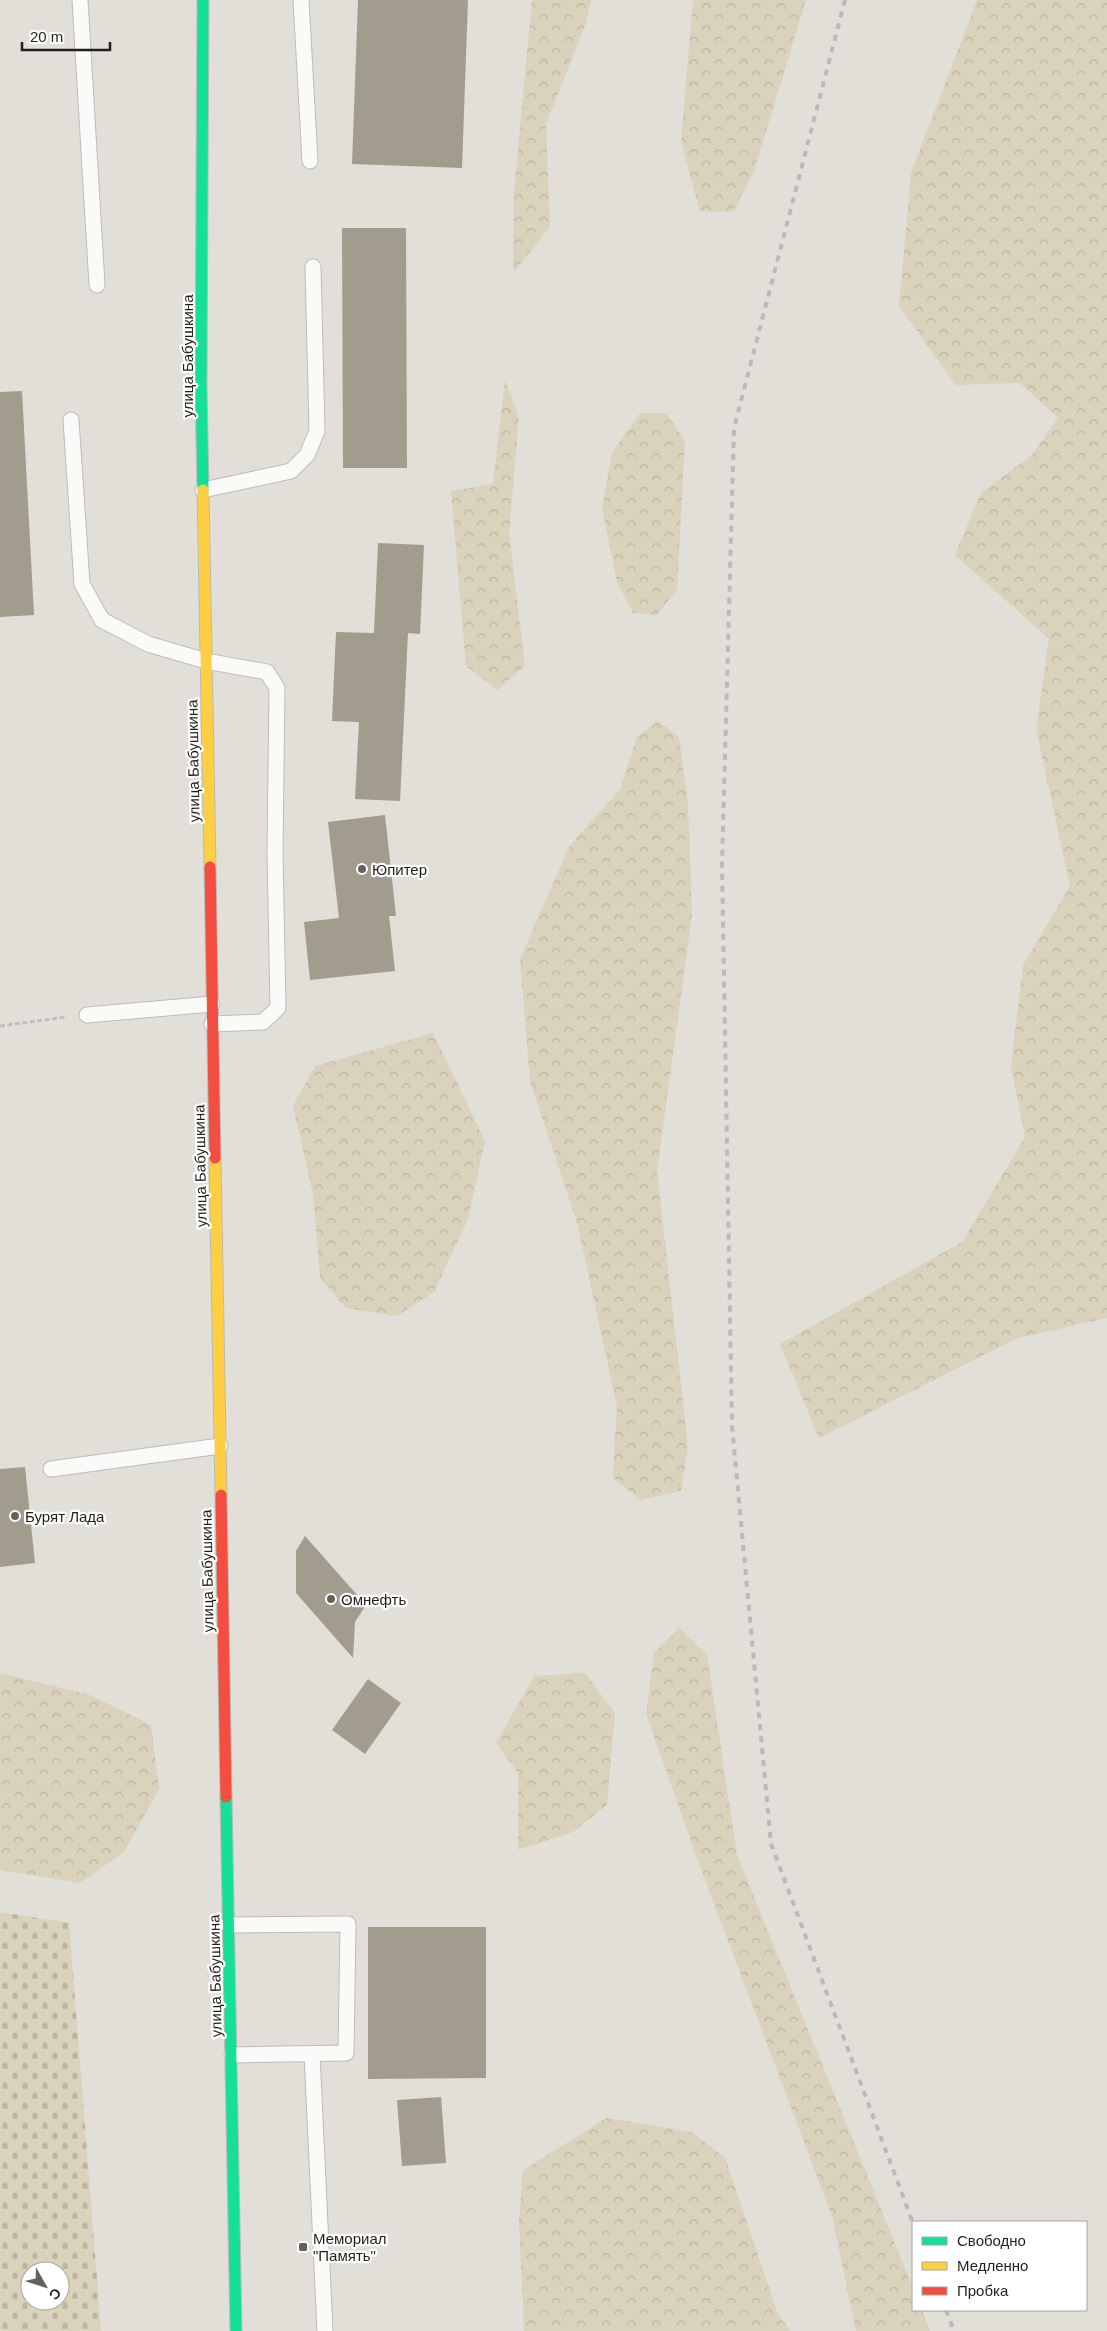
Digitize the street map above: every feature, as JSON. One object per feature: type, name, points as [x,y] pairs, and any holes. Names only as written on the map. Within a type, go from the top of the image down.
[{"type":"main road","name":"улица Бабушкина","points":[[204,0],[201,366],[236,2331]]},
{"type":"lane","points":[[80,0],[97,285]]},
{"type":"lane","points":[[301,0],[310,161]]},
{"type":"lane","points":[[203,490],[291,471],[307,455],[317,432],[313,267]]},
{"type":"lane","points":[[71,420],[82,584],[102,620],[148,644],[206,661],[267,672],[277,688],[275,853],[278,1008],[263,1022],[212,1024]]},
{"type":"lane","points":[[88,1015],[212,1004]]},
{"type":"lane","points":[[51,1469],[220,1446]]},
{"type":"lane","points":[[228,1925],[348,1924],[346,2053],[232,2055]]},
{"type":"lane","points":[[312,2054],[325,2331]]},
{"type":"path","points":[[0,1026],[88,1015]]},
{"type":"green space","points":[[532,0],[591,0],[586,23],[546,124],[550,227],[513,273],[514,192]]},
{"type":"green space","points":[[693,0],[806,0],[754,171],[733,212],[700,211],[681,142]]},
{"type":"green space","points":[[977,0],[1107,0],[1107,1318],[1018,1338],[819,1438],[780,1344],[962,1242],[1025,1137],[1011,1067],[1023,965],[1070,886],[1036,729],[1049,639],[955,555],[981,493],[1032,455],[1058,418],[1020,383],[956,385],[899,306],[911,173]]},
{"type":"green space","points":[[505,380],[519,417],[509,533],[525,666],[497,690],[466,666],[451,491],[493,484]]},
{"type":"green space","points":[[640,413],[666,413],[685,441],[677,590],[657,615],[633,613],[617,582],[602,508],[612,453]]},
{"type":"green space","points":[[658,721],[679,737],[688,803],[692,915],[657,1171],[688,1447],[681,1491],[640,1500],[613,1478],[617,1406],[577,1223],[530,1081],[520,959],[570,845],[620,790],[637,737]]},
{"type":"green space","points":[[433,1033],[485,1141],[468,1219],[434,1292],[397,1316],[346,1308],[320,1278],[313,1194],[293,1106],[315,1066]]},
{"type":"green space","points":[[679,1628],[707,1655],[737,1855],[912,2286],[912,2311],[922,2311],[930,2331],[856,2331],[832,2216],[698,1861],[646,1714],[654,1653]]},
{"type":"green space","points":[[0,1673],[90,1695],[151,1725],[159,1789],[124,1852],[80,1883],[0,1870]]},
{"type":"green space","points":[[585,1673],[615,1713],[607,1805],[573,1832],[518,1850],[518,1773],[496,1743],[534,1676]]},
{"type":"green space","points":[[0,1912],[69,1923],[101,2331],[0,2331]]},
{"type":"green space","points":[[607,2118],[692,2132],[725,2158],[778,2314],[790,2331],[524,2331],[519,2221],[523,2170]]},
{"type":"building","points":[[358,0],[468,0],[462,168],[352,164]]},
{"type":"building","points":[[342,228],[406,228],[407,468],[343,468]]},
{"type":"building","points":[[22,391],[34,615],[0,617],[0,392]]},
{"type":"building","points":[[378,543],[424,545],[420,634],[408,633],[400,801],[355,799],[359,722],[332,721],[336,632],[374,633]]},
{"type":"building","name":"Юпитер","points":[[385,815],[396,916],[389,916],[395,971],[310,980],[304,922],[339,918],[328,822]]},
{"type":"building","name":"Бурят Лада","points":[[25,1467],[35,1563],[0,1567],[0,1469]]},
{"type":"building","name":"Омнефть","points":[[305,1536],[366,1605],[355,1622],[353,1658],[296,1593],[296,1551]]},
{"type":"building","points":[[368,1679],[401,1703],[365,1754],[332,1730]]},
{"type":"building","points":[[368,1927],[486,1927],[486,2078],[368,2079]]},
{"type":"building","points":[[441,2097],[446,2163],[402,2166],[397,2100]]},
{"type":"railway","points":[[845,0],[734,428],[722,864],[732,1426],[771,1844],[912,2221]]},
{"type":"railway","points":[[946,2311],[954,2331]]},
{"type":"traffic: fast","points":[[203,0],[201,385],[203,490]]},
{"type":"traffic: fast","points":[[226,1797],[236,2331]]},
{"type":"traffic: slow","points":[[203,490],[210,867]]},
{"type":"traffic: slow","points":[[215,1158],[221,1495]]},
{"type":"traffic: jam","points":[[210,867],[215,1158]]},
{"type":"traffic: jam","points":[[221,1495],[226,1797]]},
{"type":"place","name":"Юпитер","points":[[362,869]]},
{"type":"place","name":"Бурят Лада","points":[[15,1516]]},
{"type":"place","name":"Омнефть","points":[[331,1599]]},
{"type":"place","name":"Мемориал \"Память\"","points":[[303,2247]]}]
